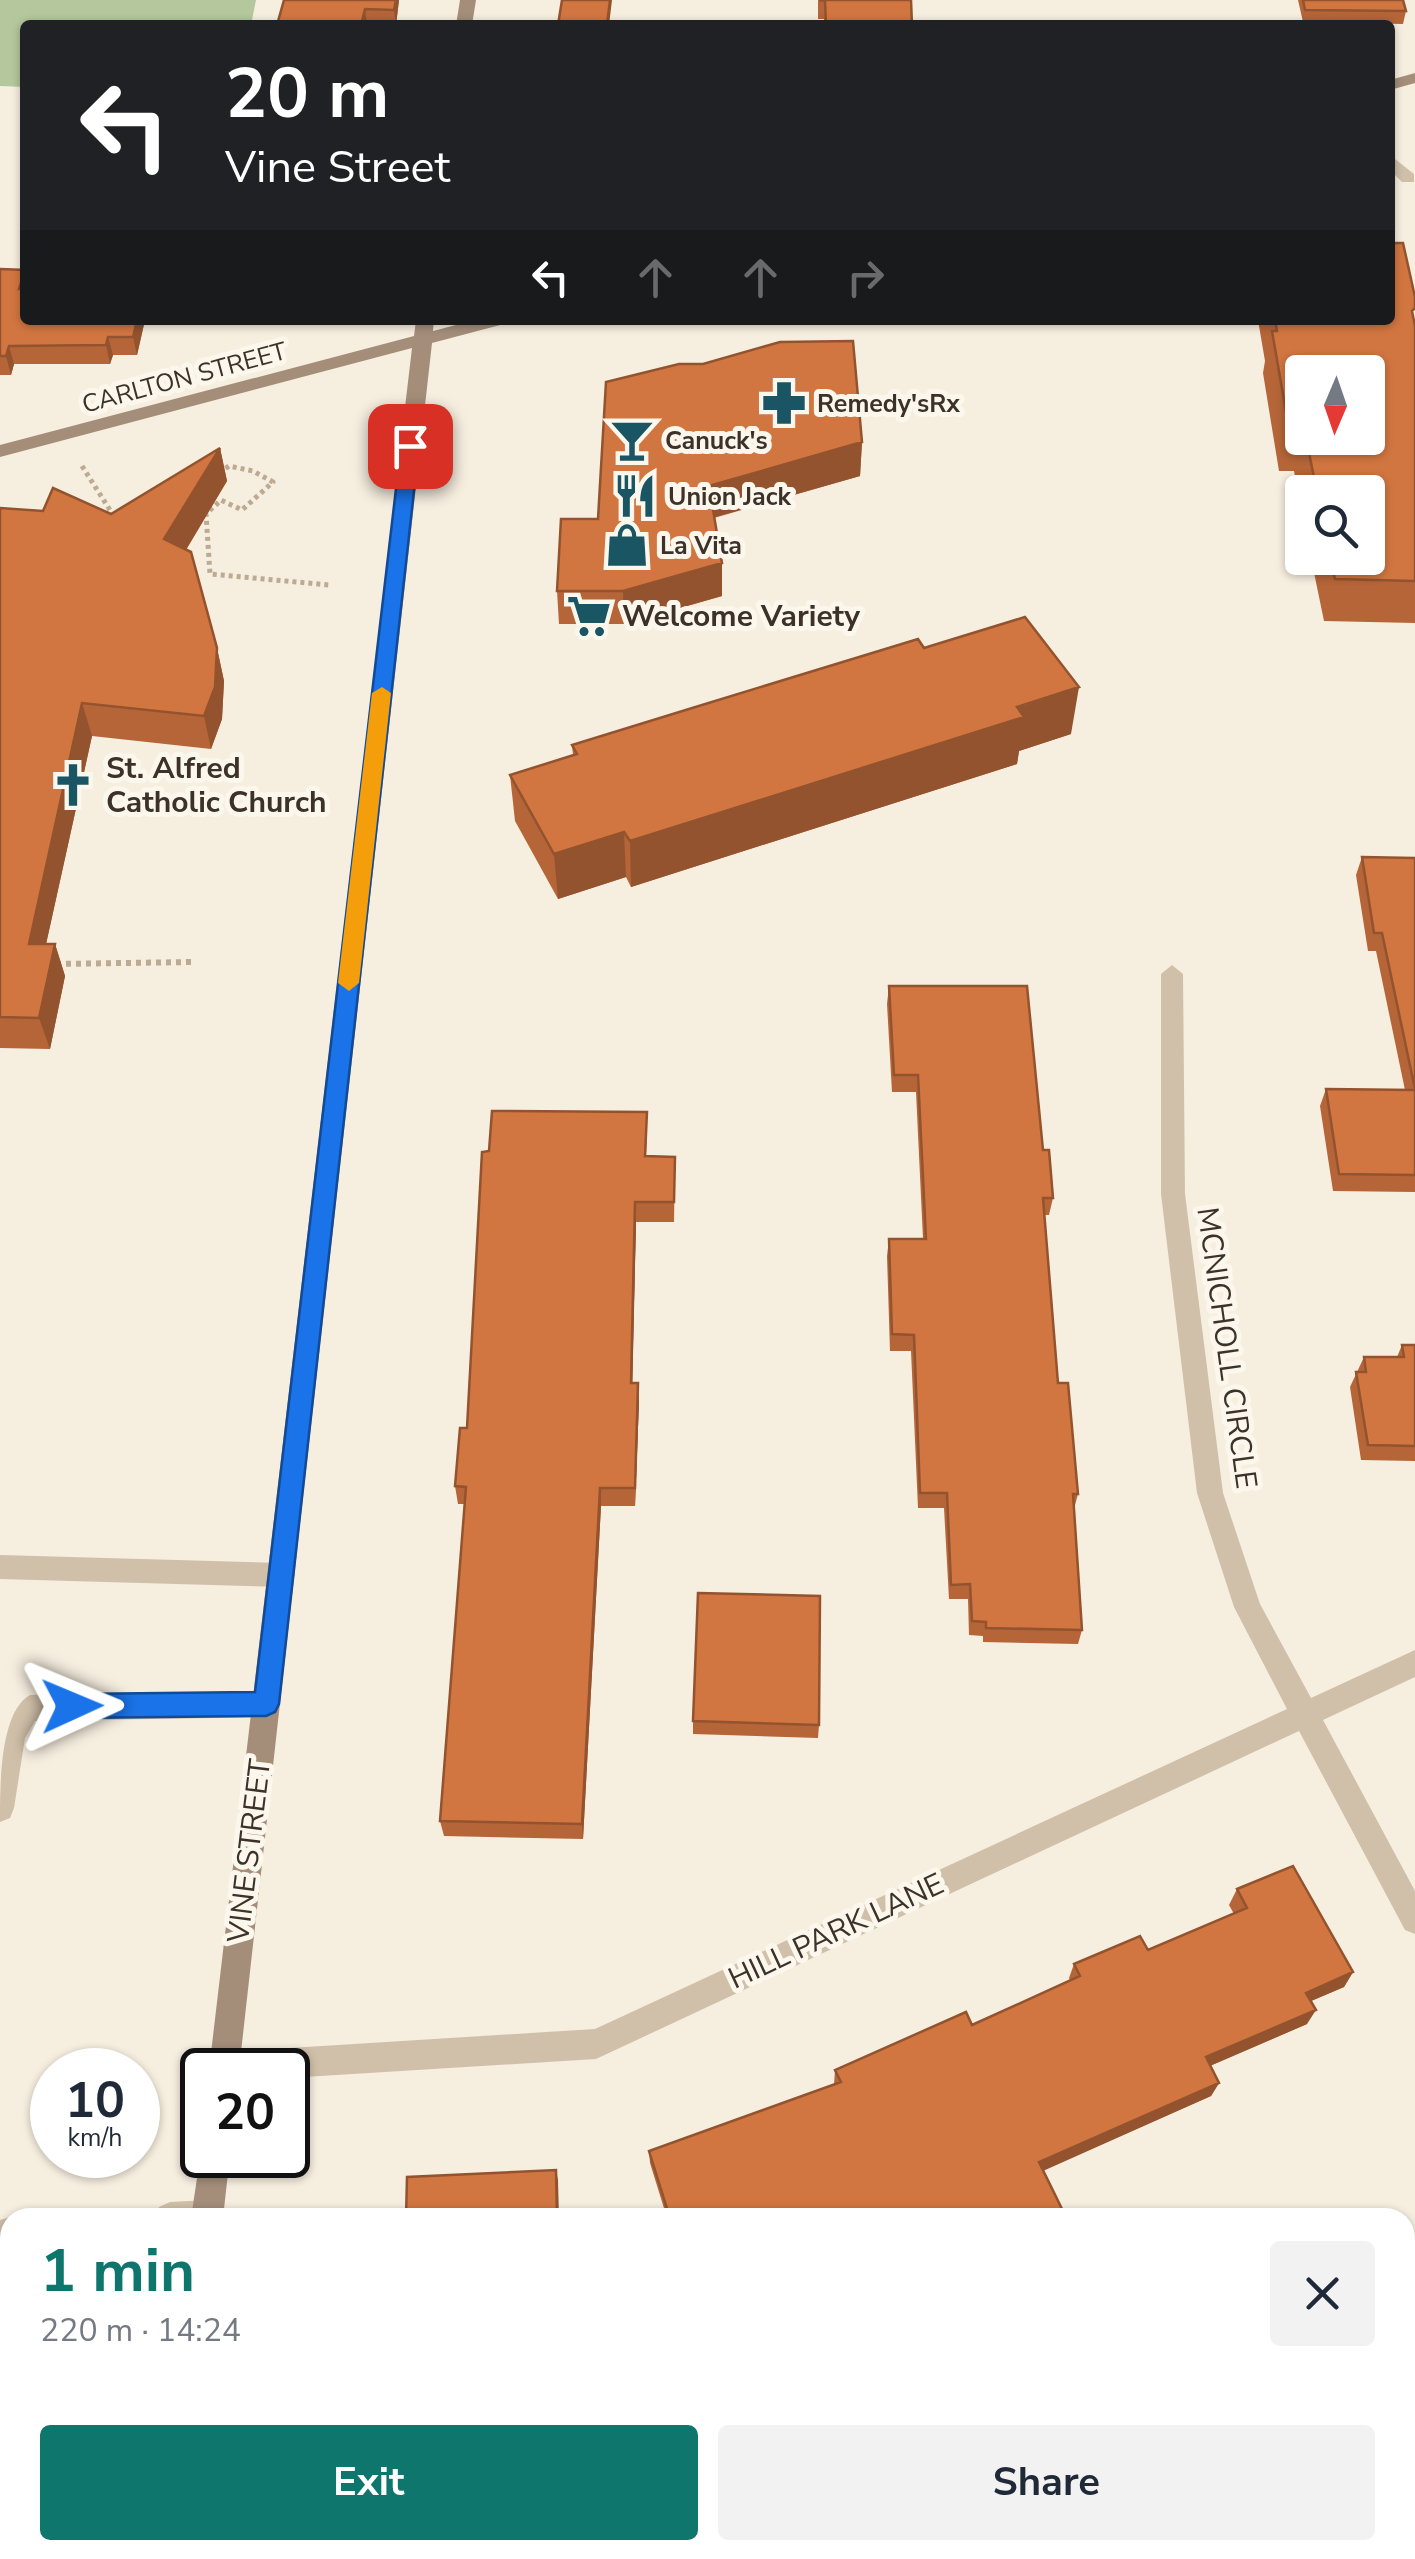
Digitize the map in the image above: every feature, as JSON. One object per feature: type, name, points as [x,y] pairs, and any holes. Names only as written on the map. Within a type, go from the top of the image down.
[{"type":"street","points":[[1395,165],[1408,178]]},
{"type":"street","name":"CARLTON STREET","points":[[0,451],[424,330],[460,325]]},
{"type":"street","name":"VINE STREET","points":[[226,2048],[424,330]]},
{"type":"street","name":"MCNICHOLL CIRCLE","points":[[1172,974],[1173,1194],[1210,1493],[1248,1607],[1415,1920]]},
{"type":"street","points":[[0,1567],[281,1574]]},
{"type":"street","name":"HILL PARK LANE","points":[[310,2062],[596,2044],[1415,1663]]},
{"type":"street","points":[[0,1808],[13,1726],[21,1712],[30,1708],[266,1704]]},
{"type":"street","points":[[209,2208],[212,2178]]},
{"type":"path","points":[[62,435],[114,518],[132,517]]},
{"type":"path","points":[[210,495],[242,510],[273,482],[254,471],[228,466],[214,478]]},
{"type":"path","points":[[188,515],[206,514],[221,500]]},
{"type":"path","points":[[206,514],[210,574],[329,586]]},
{"type":"path","points":[[55,964],[194,962]]},
{"type":"green space","points":[[0,0],[256,0],[252,20],[20,20],[20,87],[0,86]]},
{"type":"building","points":[[284,0],[396,0],[394,10],[365,9],[362,20],[278,20]]},
{"type":"building","points":[[562,0],[610,0],[608,20],[559,20]]},
{"type":"building","points":[[819,0],[911,0],[912,20],[826,20],[825,1]]},
{"type":"building","points":[[1303,0],[1403,0],[1406,11],[1305,10]]},
{"type":"building","points":[[1395,243],[1403,243],[1415,297],[1415,581],[1335,579],[1334,575],[1385,575],[1385,475],[1314,475],[1309,455],[1385,455],[1385,355],[1285,355],[1285,406],[1272,331],[1277,331],[1276,325],[1395,325]]},
{"type":"building","points":[[0,269],[20,270],[20,325],[136,325],[133,337],[108,337],[106,345],[9,346],[6,356],[0,356]]},
{"type":"building","points":[[853,341],[862,442],[709,486],[722,563],[623,591],[557,591],[561,519],[598,519],[606,382],[679,364],[703,364],[780,342]]},
{"type":"building","name":"St. Alfred Catholic Church","points":[[220,448],[164,539],[191,552],[217,648],[215,687],[204,716],[82,703],[29,944],[55,944],[39,1018],[0,1017],[0,508],[43,511],[53,488],[111,514]]},
{"type":"building","points":[[1025,617],[1079,687],[1017,707],[1024,717],[630,841],[624,832],[554,854],[510,775],[577,754],[572,745],[702,705],[918,639],[924,648]]},
{"type":"building","points":[[1362,857],[1415,858],[1415,1089],[1382,933],[1374,933]]},
{"type":"building","points":[[889,986],[1027,986],[1043,1150],[1049,1150],[1053,1198],[1043,1198],[1058,1383],[1068,1383],[1078,1494],[1073,1494],[1082,1630],[986,1628],[986,1622],[972,1621],[970,1584],[951,1585],[947,1493],[920,1493],[914,1335],[892,1334],[889,1239],[926,1239],[918,1075],[894,1075]]},
{"type":"building","points":[[1326,1089],[1415,1090],[1415,1175],[1339,1174]]},
{"type":"building","points":[[492,1111],[647,1112],[645,1156],[675,1157],[674,1202],[635,1202],[631,1383],[638,1383],[635,1488],[600,1488],[582,1824],[440,1821],[466,1487],[455,1486],[460,1428],[467,1428],[482,1152],[489,1151]]},
{"type":"building","points":[[1402,1345],[1415,1345],[1415,1446],[1368,1445],[1356,1372],[1366,1372],[1364,1357],[1404,1357]]},
{"type":"building","points":[[698,1593],[820,1596],[819,1725],[693,1721]]},
{"type":"building","points":[[1293,1866],[1353,1972],[1306,1993],[1316,2010],[1206,2057],[1219,2083],[1039,2162],[1062,2208],[667,2208],[649,2151],[841,2082],[835,2070],[966,2012],[972,2025],[1080,1976],[1074,1964],[1140,1936],[1148,1950],[1247,1908],[1237,1889]]},
{"type":"building","points":[[556,2170],[557,2208],[406,2208],[407,2177]]},
{"type":"slow traffic","points":[[349,983],[382,693]]},
{"type":"place","name":"Remedy'sRx","points":[[784,403]]},
{"type":"place","name":"Canuck's","points":[[632,440]]},
{"type":"place","name":"Union Jack","points":[[635,496]]},
{"type":"place","name":"La Vita","points":[[627,545]]},
{"type":"place","name":"Welcome Variety","points":[[589,616]]},
{"type":"place","name":"St. Alfred Catholic Church","points":[[73,785]]},
{"type":"route","points":[[72,1706],[266,1704],[410,446]]}]
